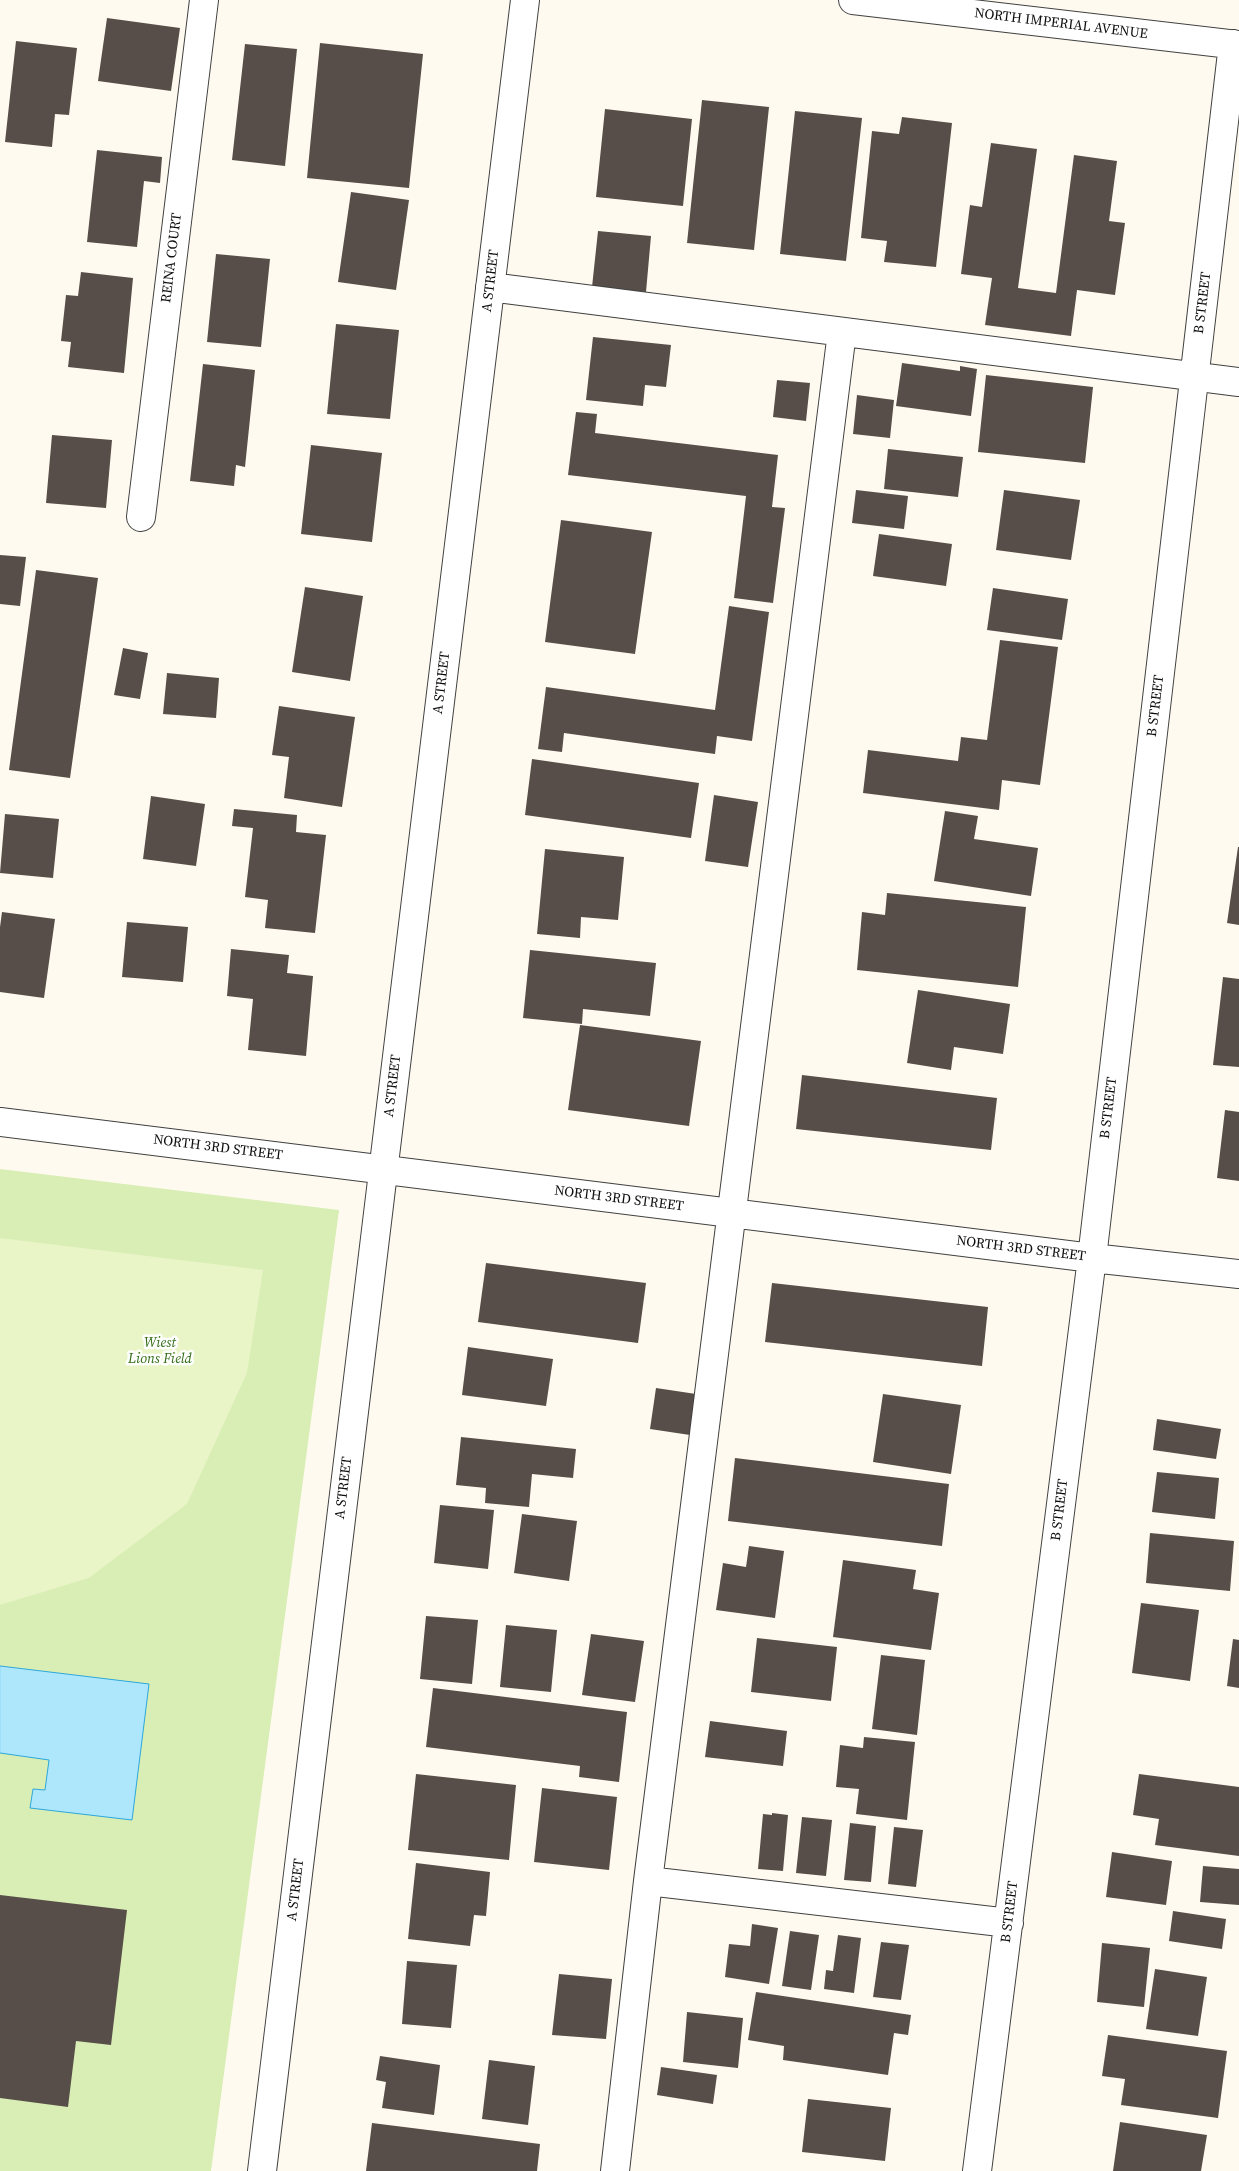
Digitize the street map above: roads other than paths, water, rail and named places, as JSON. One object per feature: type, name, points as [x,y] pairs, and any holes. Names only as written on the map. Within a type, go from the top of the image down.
[{"type":"street","name":"REINA COURT","points":[[141,517],[204,0]]},
{"type":"street","name":"A STREET","points":[[262,2171],[525,0]]},
{"type":"street","name":"NORTH IMPERIAL AVENUE","points":[[853,0],[1236,44]]},
{"type":"street","name":"B STREET","points":[[977,2171],[1092,1258],[1194,376],[1236,44]]},
{"type":"street","points":[[490,287],[1239,382]]},
{"type":"street","points":[[615,2171],[648,1881],[842,332]]},
{"type":"street","name":"NORTH 3RD STREET","points":[[0,1122],[383,1168],[1092,1258],[1239,1274]]},
{"type":"street","points":[[648,1881],[1009,1923]]},
{"type":"water","points":[[0,1666],[149,1684],[132,1820],[30,1808],[33,1789],[45,1790],[49,1760],[0,1753]]},
{"type":"park label","name":"Wiest Lions Field","points":[[160,1352]]}]
